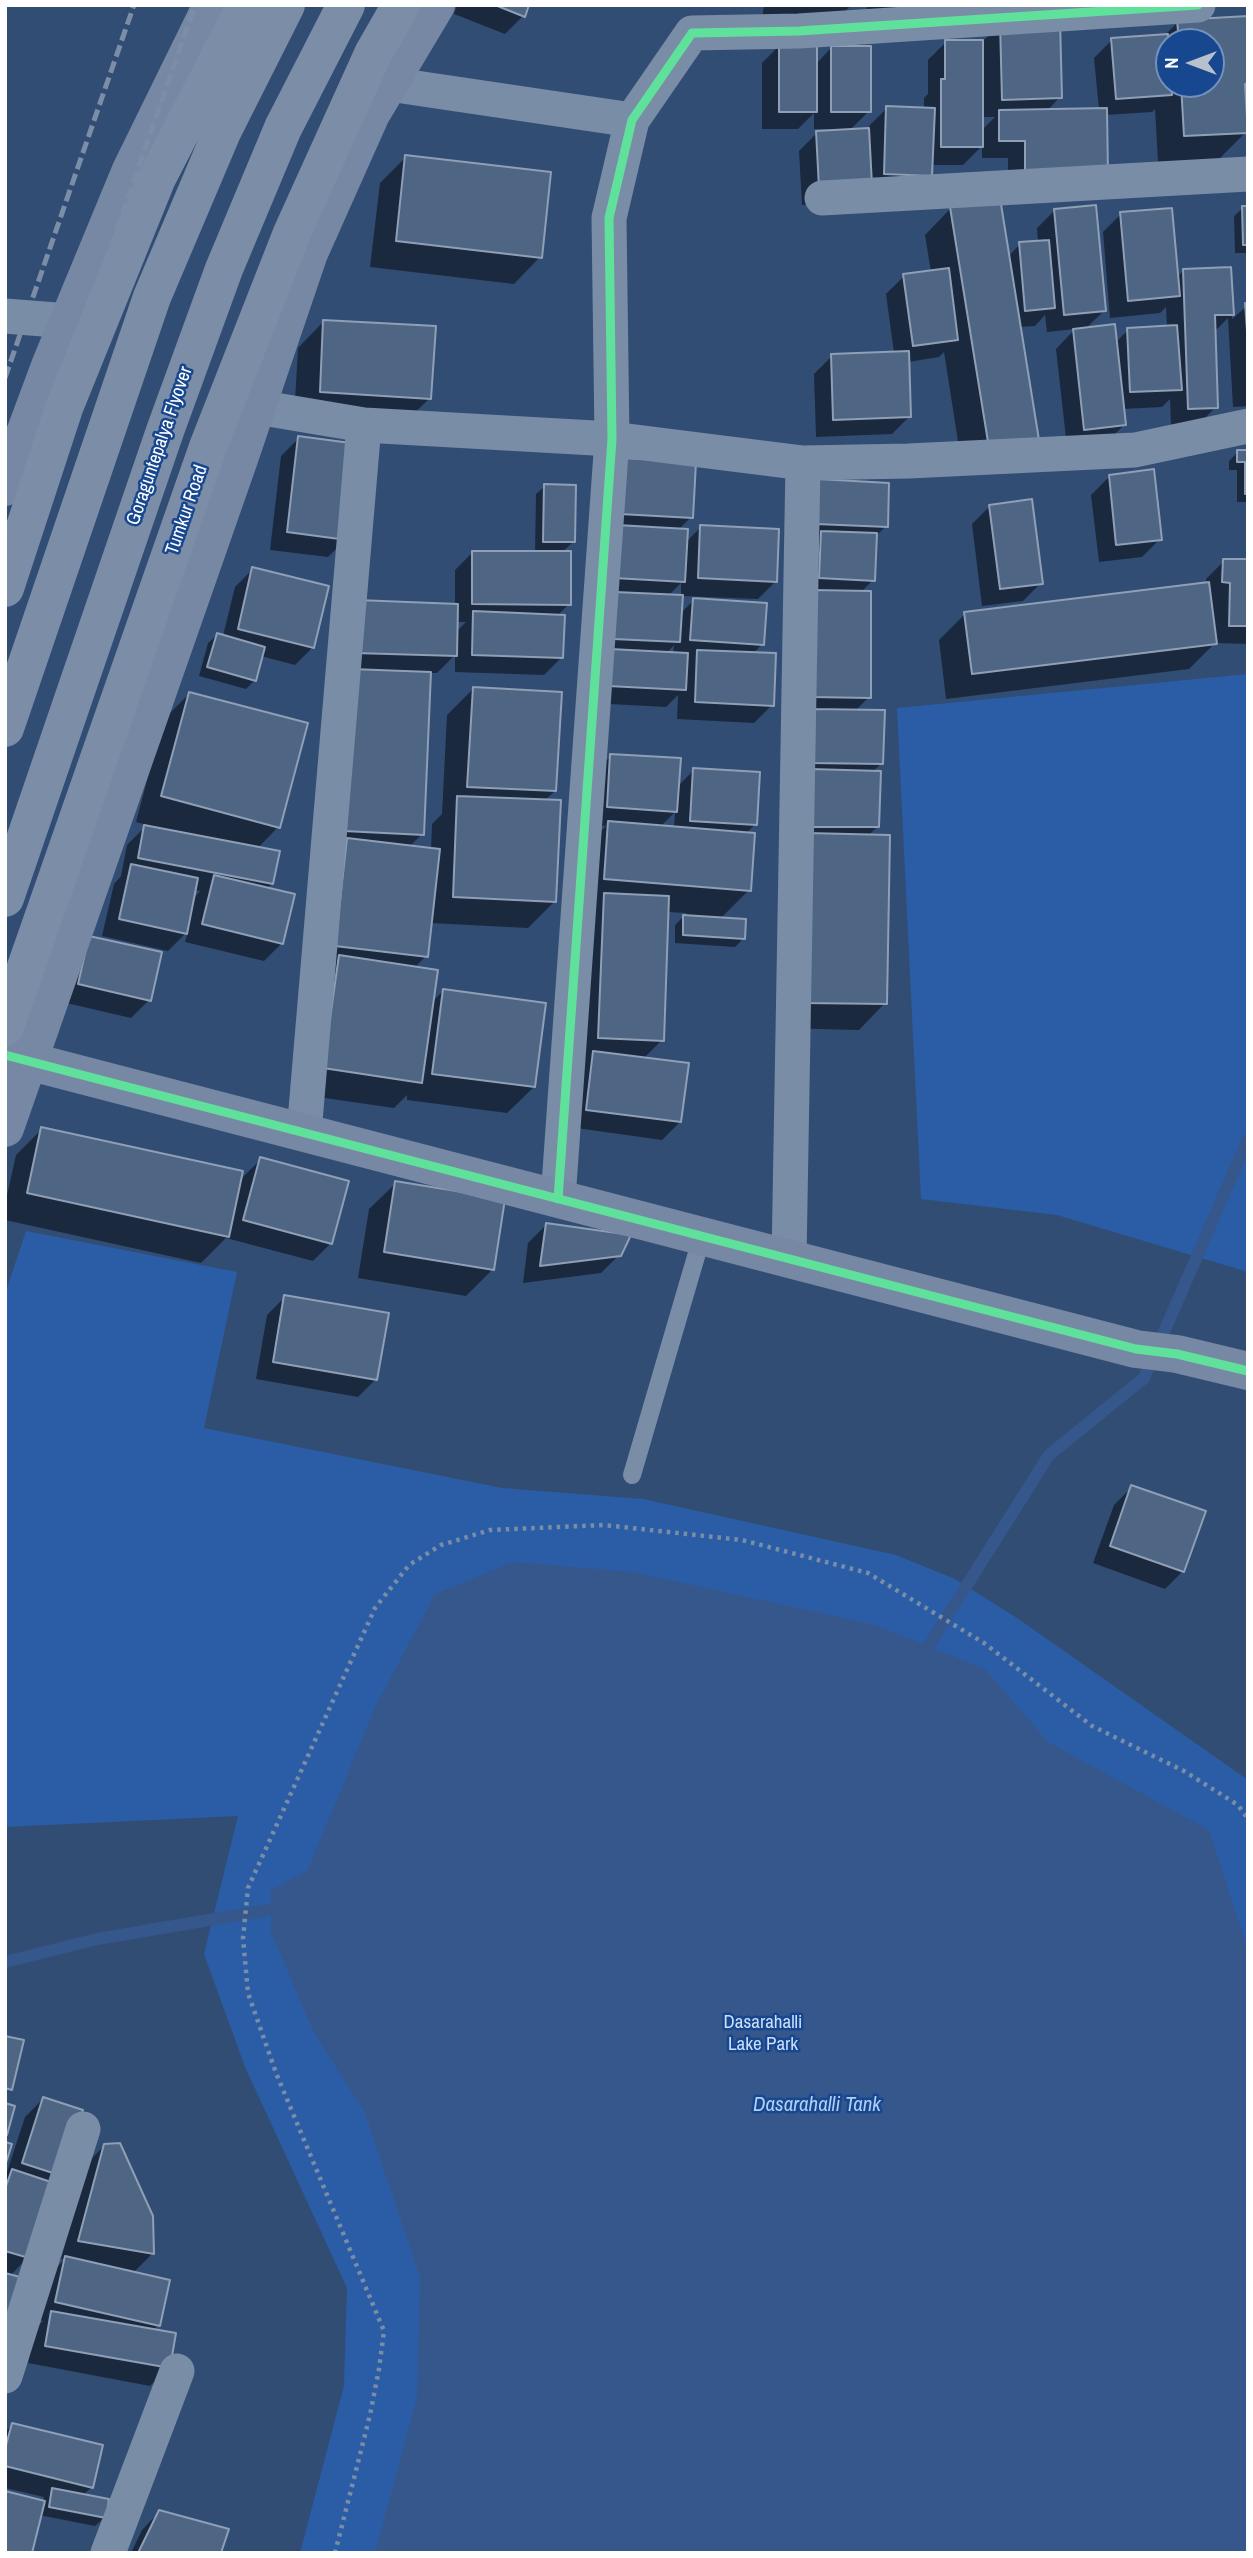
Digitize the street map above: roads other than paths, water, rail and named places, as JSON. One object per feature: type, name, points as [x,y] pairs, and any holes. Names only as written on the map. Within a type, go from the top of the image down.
[{"type":"highway","points":[[5,587],[64,408],[157,178],[246,5]]},
{"type":"highway","points":[[5,728],[152,297],[222,132],[286,5]]},
{"type":"highway","name":"Goraguntepalya Flyover","points":[[5,898],[165,431],[224,269],[283,128],[346,5]]},
{"type":"highway","name":"Tumkur Road","points":[[5,1027],[208,447],[292,233],[373,54],[401,5]]},
{"type":"street","points":[[5,1128],[17,1058],[257,407],[309,253],[371,114],[436,5]]},
{"type":"street","points":[[558,1199],[612,439],[609,218],[632,120],[692,33],[799,31],[1198,5]]},
{"type":"street","points":[[5,487],[131,170],[202,8]]},
{"type":"street","points":[[388,84],[632,120]]},
{"type":"street","points":[[822,198],[1248,174]]},
{"type":"street","points":[[5,316],[69,321]]},
{"type":"street","points":[[257,407],[364,425],[612,439],[803,463],[909,461],[1135,450],[1248,426]]},
{"type":"street","points":[[304,1133],[364,425]]},
{"type":"street","points":[[789,1259],[803,463]]},
{"type":"street","points":[[17,1058],[1136,1349],[1177,1354],[1248,1371]]},
{"type":"street","points":[[5,2376],[83,2129]]},
{"type":"street","points":[[108,2553],[177,2371]]},
{"type":"lane","points":[[632,1475],[702,1236]]},
{"type":"water","name":"Dasarahalli Tank","points":[[513,1562],[633,1572],[875,1625],[985,1669],[1048,1742],[1209,1830],[1248,1950],[1248,2553],[375,2553],[417,2397],[420,2277],[365,2113],[313,2031],[271,1932],[271,1890],[307,1871],[376,1705],[435,1594]]},
{"type":"waterway","points":[[919,1661],[1049,1455],[1144,1378],[1248,1139]]},
{"type":"waterway","points":[[5,1962],[97,1939],[286,1907]]},
{"type":"railway","points":[[5,378],[134,5]]},
{"type":"railway","points":[[5,552],[195,5]]},
{"type":"park label","name":"Dasarahalli Lake Park","points":[[763,2034]]}]
